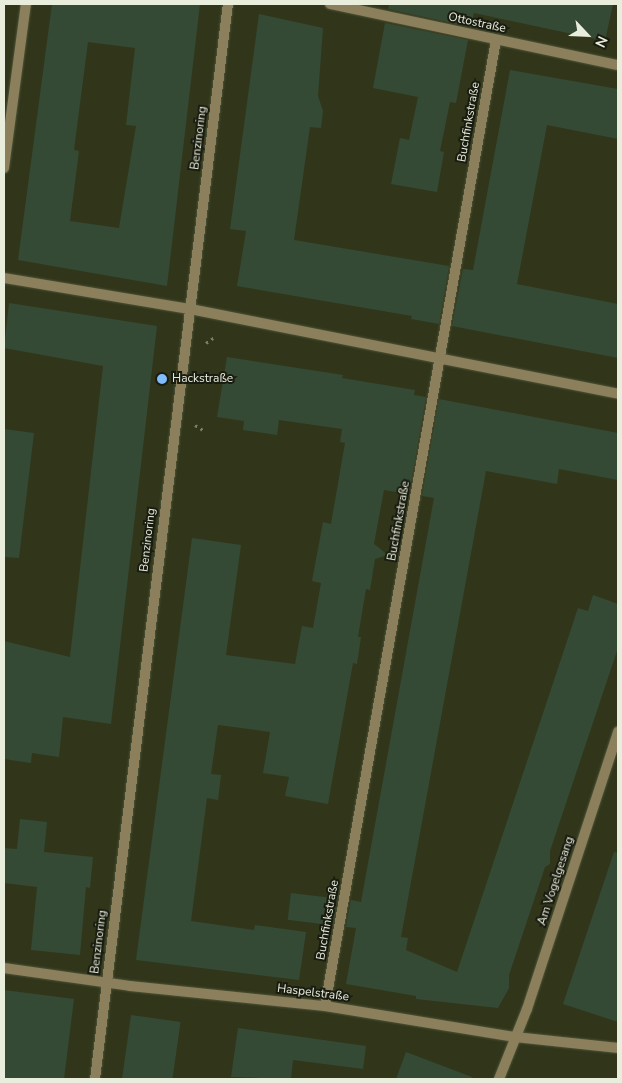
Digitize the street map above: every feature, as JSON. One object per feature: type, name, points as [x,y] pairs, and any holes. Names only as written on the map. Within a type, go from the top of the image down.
[{"type":"street","points":[[4,168],[26,4]]},
{"type":"street","name":"Benzinoring","points":[[95,1079],[228,4]]},
{"type":"street","name":"Ottostraße","points":[[330,4],[618,65]]},
{"type":"street","name":"Buchfinkstraße","points":[[325,1006],[496,40]]},
{"type":"street","points":[[4,278],[190,309],[618,394]]},
{"type":"street","name":"Am Vogelgesang","points":[[499,1079],[527,1008],[618,732]]},
{"type":"street","name":"Haspelstraße","points":[[4,968],[107,982],[325,1006],[515,1037],[618,1048]]},
{"type":"building","points":[[52,4],[200,4],[167,286],[18,260]],"holes":[[[88,42],[135,48],[126,125],[136,126],[119,228],[70,221],[79,151],[74,150]]]},
{"type":"building","points":[[389,4],[613,4],[605,41],[474,13],[471,27],[388,9]]},
{"type":"building","points":[[259,14],[323,28],[318,96],[323,111],[321,128],[310,127],[294,240],[449,266],[439,324],[411,319],[412,316],[237,286],[246,231],[230,229]]},
{"type":"building","points":[[385,23],[468,40],[456,103],[450,102],[440,151],[444,152],[437,192],[391,184],[400,138],[409,140],[418,97],[373,88]]},
{"type":"building","points":[[510,70],[618,89],[618,139],[547,125],[517,284],[618,304],[618,358],[452,326],[463,269],[473,270]]},
{"type":"building","points":[[9,303],[157,326],[111,724],[63,717],[59,757],[32,753],[31,763],[4,759],[4,641],[70,657],[103,366],[4,348]]},
{"type":"building","points":[[227,357],[343,375],[342,378],[415,390],[414,395],[426,397],[409,494],[384,490],[374,544],[388,555],[375,559],[370,590],[366,589],[358,637],[361,637],[357,664],[353,663],[328,804],[285,796],[289,777],[263,773],[270,732],[218,725],[211,774],[221,775],[218,800],[207,798],[191,921],[254,930],[255,925],[306,932],[299,980],[136,960],[192,538],[241,545],[226,655],[295,664],[302,626],[313,628],[321,583],[312,581],[323,522],[331,524],[345,443],[340,442],[342,429],[279,420],[277,435],[243,430],[244,421],[217,417]]},
{"type":"building","points":[[439,399],[618,433],[618,480],[559,469],[557,484],[486,471],[401,937],[408,938],[406,950],[457,972],[578,608],[588,611],[593,595],[618,604],[618,648],[550,851],[550,864],[545,867],[509,975],[509,988],[498,1008],[416,999],[416,996],[346,984],[356,928],[346,927],[351,900],[361,902],[434,498],[422,496]]},
{"type":"building","points":[[4,429],[34,433],[19,558],[4,557]]},
{"type":"building","points":[[20,819],[47,822],[44,852],[93,857],[90,888],[86,887],[80,955],[31,950],[37,887],[4,883],[4,848],[17,849]]},
{"type":"building","points":[[614,852],[618,853],[618,1022],[563,1004]]},
{"type":"building","points":[[291,893],[337,899],[333,925],[288,920]]},
{"type":"building","points":[[4,990],[74,999],[64,1079],[4,1079]]},
{"type":"building","points":[[131,1015],[181,1022],[172,1079],[122,1078]]},
{"type":"building","points":[[238,1028],[366,1046],[363,1069],[293,1060],[291,1079],[231,1077]]},
{"type":"building","points":[[406,1052],[472,1077],[471,1079],[396,1079]]},
{"type":"place","name":"Hackstraße","points":[[162,379]]}]
